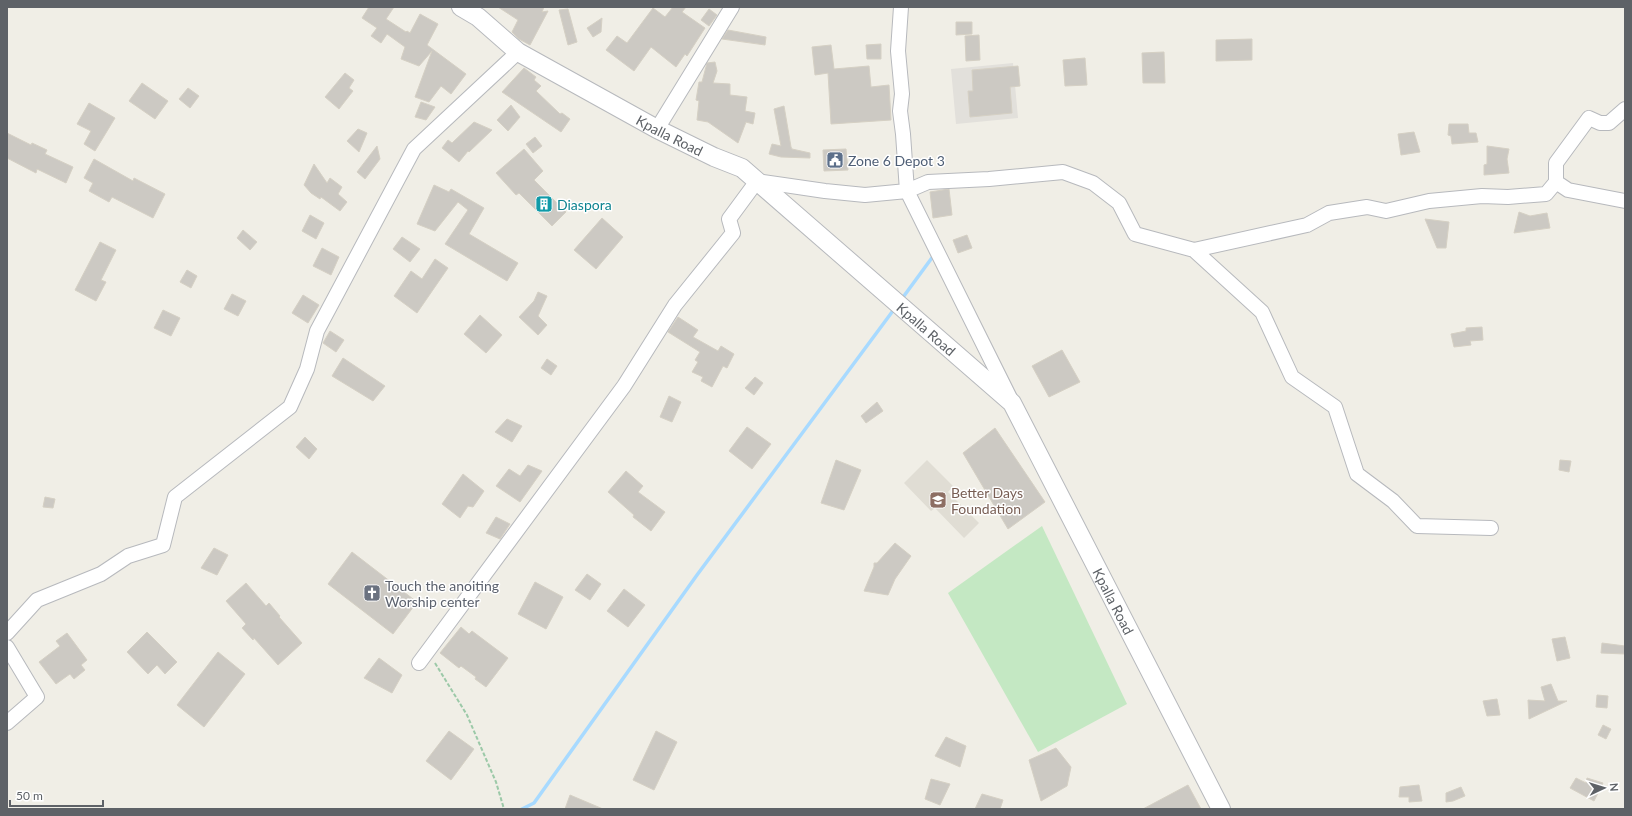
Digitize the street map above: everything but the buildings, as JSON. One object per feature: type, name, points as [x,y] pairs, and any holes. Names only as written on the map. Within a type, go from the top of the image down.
[{"type":"street","name":"Kpalla Road","points":[[461,7],[478,17],[518,52],[657,129],[714,157],[742,168],[1012,403],[1221,809]]},
{"type":"street","points":[[657,129],[732,7]]},
{"type":"street","points":[[900,7],[898,51],[902,94],[900,111],[907,191],[1012,403]]},
{"type":"street","points":[[7,633],[36,600],[101,574],[128,556],[163,545],[175,497],[290,407],[308,369],[317,331],[414,150],[518,52]]},
{"type":"street","points":[[1194,250],[1306,225],[1329,213],[1367,207],[1386,211],[1429,201],[1482,196],[1508,197],[1546,194],[1556,182],[1556,163],[1590,118],[1600,122],[1609,123],[1625,108]]},
{"type":"street","points":[[419,664],[624,386],[675,305],[733,233],[729,219],[757,181],[865,195],[907,191],[928,182],[989,179],[1063,172],[1093,183],[1119,203],[1135,234],[1194,250],[1262,312],[1292,377],[1334,407],[1357,474],[1393,501],[1417,526],[1491,528]]},
{"type":"street","points":[[1556,182],[1568,190],[1625,201]]},
{"type":"street","points":[[7,648],[37,697],[7,723]]},
{"type":"path","points":[[428,652],[467,715],[496,782],[504,809]]},
{"type":"shaded area","points":[[1013,63],[1018,118],[956,124],[951,69]]},
{"type":"shaded area","name":"Better Days Foundation","points":[[927,460],[953,486],[948,492],[979,523],[964,538],[935,508],[931,511],[904,483]]},
{"type":"green space","points":[[1042,526],[1127,704],[1038,752],[948,593]]},
{"type":"waterway","points":[[901,300],[934,255]]},
{"type":"waterway","points":[[522,809],[534,803],[697,575],[895,308]]},
{"type":"place","name":"Zone 6 Depot 3","points":[[835,160]]},
{"type":"place","name":"Diaspora","points":[[544,204]]},
{"type":"place","name":"Better Days Foundation","points":[[938,500]]},
{"type":"place","name":"Touch the anoiting Worship center","points":[[372,593]]}]
